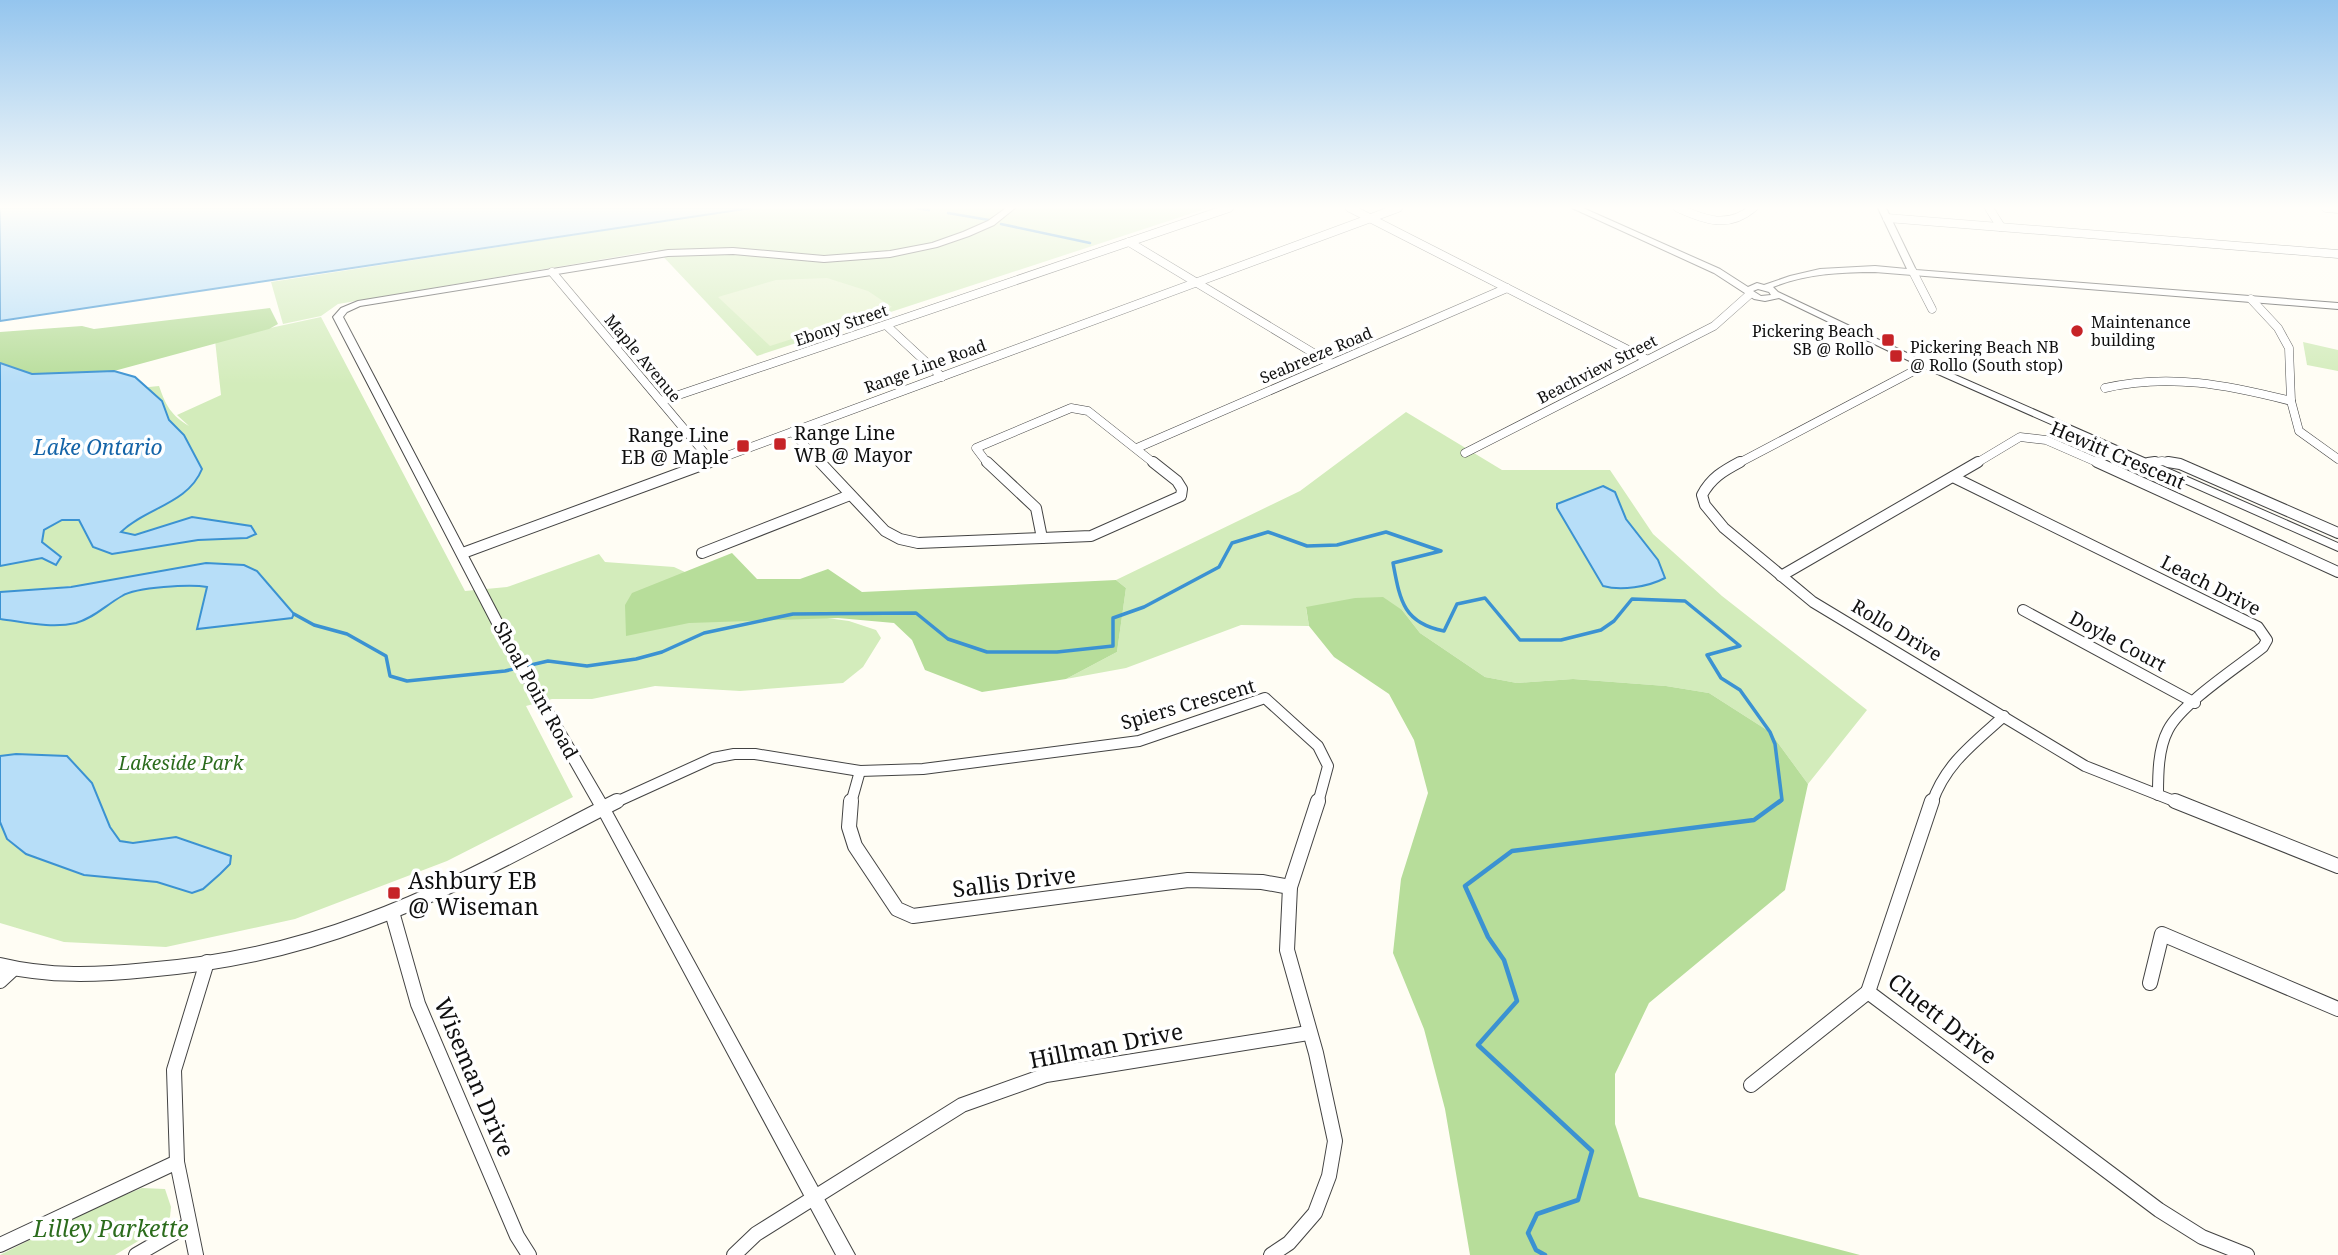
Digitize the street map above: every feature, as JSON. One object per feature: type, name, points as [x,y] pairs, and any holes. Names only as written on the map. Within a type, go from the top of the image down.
[{"type":"street","points":[[552,272],[582,267]]},
{"type":"street","name":"Ebony Street","points":[[661,401],[1057,267]]},
{"type":"street","points":[[1170,267],[1330,363]]},
{"type":"street","name":"Range Line Road","points":[[463,553],[1241,267]]},
{"type":"street","points":[[1465,267],[1646,359]]},
{"type":"street","points":[[1707,267],[2338,547]]},
{"type":"street","points":[[1910,267],[1932,309]]},
{"type":"street","points":[[1763,292],[1784,286],[1788,280],[1842,269],[1913,272],[2338,306]]},
{"type":"street","name":"Maple Avenue","points":[[552,272],[712,462]]},
{"type":"street","name":"Shoal Point Road","points":[[552,272],[358,304],[339,314],[341,324],[511,649],[604,810],[846,1255]]},
{"type":"street","name":"Seabreeze Road","points":[[1137,449],[1507,288]]},
{"type":"street","name":"Beachview Street","points":[[1465,453],[1714,326],[1763,292]]},
{"type":"street","points":[[2251,299],[2278,328],[2289,348],[2291,401],[2299,430],[2338,459]]},
{"type":"street","points":[[886,325],[942,377]]},
{"type":"street","name":"Rollo Drive","points":[[1925,365],[1719,473],[1707,485],[1702,495],[1705,505],[1713,516],[1813,602],[2085,766],[2338,866]]},
{"type":"street","points":[[2105,388],[2145,379],[2169,379],[2213,383],[2291,401]]},
{"type":"street","points":[[792,432],[885,531],[900,539],[918,543],[1042,538],[1091,536],[1181,496],[1182,489],[1177,481],[1088,411],[1071,408],[976,447],[979,455],[1036,508],[1042,538]]},
{"type":"street","name":"Hewitt Crescent","points":[[1781,576],[2020,437],[2046,440],[2338,572]]},
{"type":"street","points":[[2148,463],[2162,461],[2180,464],[2338,533]]},
{"type":"street","name":"Leach Drive","points":[[1953,477],[2258,627],[2267,640],[2263,647],[2168,729],[2158,780],[2158,795]]},
{"type":"street","points":[[702,553],[850,495]]},
{"type":"street","name":"Doyle Court","points":[[2023,610],[2195,703]]},
{"type":"street","name":"Spiers Crescent","points":[[6,967],[27,972],[97,974],[162,970],[293,944],[392,912],[689,768],[734,754],[755,754],[860,771],[923,769],[1139,741],[1265,698],[1318,746],[1328,766],[1309,834],[1290,887],[1287,950],[1325,1089],[1335,1141],[1329,1177],[1315,1213],[1289,1243],[1271,1255]]},
{"type":"street","name":"Cluett Drive","points":[[2004,716],[1956,760],[1939,781],[1868,992],[2159,1209],[2202,1237],[2247,1255]]},
{"type":"street","name":"Sallis Drive","points":[[860,771],[851,800],[849,827],[855,846],[897,909],[913,916],[1188,880],[1262,882],[1290,887]]},
{"type":"street","name":"Wiseman Drive","points":[[392,912],[418,1004],[517,1236],[529,1255]]},
{"type":"street","points":[[2150,984],[2162,934],[2338,1009]]},
{"type":"street","points":[[196,1255],[177,1162],[174,1070],[207,962]]},
{"type":"street","points":[[0,981],[6,967]]},
{"type":"street","points":[[1751,1086],[1868,992]]},
{"type":"street","name":"Hillman Drive","points":[[734,1255],[756,1234],[962,1105],[1046,1075],[1308,1033]]},
{"type":"street","points":[[0,1245],[177,1162]]},
{"type":"street","points":[[136,1255],[188,1225]]},
{"type":"green space","points":[[371,267],[559,267],[338,304],[321,316],[283,324],[271,282]]},
{"type":"green space","points":[[673,267],[1030,267],[757,356]]},
{"type":"green space","points":[[827,278],[868,291],[892,307],[770,346],[718,297],[776,280]]},
{"type":"green space","points":[[270,308],[278,324],[269,329],[114,371],[32,374],[0,363],[0,332],[82,326],[94,329]]},
{"type":"green space","name":"Lakeside Park","points":[[321,317],[465,591],[507,587],[599,554],[605,562],[674,567],[768,610],[849,621],[876,630],[881,638],[863,667],[843,683],[740,691],[655,686],[592,699],[552,699],[526,706],[573,797],[447,861],[295,919],[166,947],[64,942],[0,923],[0,600],[257,571],[0,592],[0,566],[42,558],[56,565],[61,557],[42,542],[44,530],[62,520],[79,520],[93,547],[123,542],[119,526],[139,388],[159,386],[170,409],[189,426],[177,415],[221,395],[215,340]]},
{"type":"green space","points":[[2303,342],[2338,350],[2338,371],[2307,365]]},
{"type":"green space","points":[[1406,412],[1502,470],[1610,470],[1653,534],[1722,596],[1867,710],[1808,784],[1770,732],[1709,693],[1666,686],[1573,679],[1517,683],[1485,677],[1420,633],[1402,610],[1306,608],[1309,626],[1241,625],[1126,668],[1066,679],[1117,652],[1126,588],[1116,580],[1300,491]]},
{"type":"green space","points":[[732,553],[757,579],[800,579],[828,569],[862,592],[1116,580],[1126,588],[1117,652],[1066,679],[982,692],[925,670],[912,640],[894,623],[838,618],[689,623],[626,636],[625,605],[632,593]]},
{"type":"green space","points":[[1383,597],[1402,610],[1420,633],[1485,677],[1517,683],[1573,679],[1666,686],[1709,693],[1770,732],[1808,784],[1785,890],[1649,1003],[1615,1074],[1615,1124],[1639,1197],[1860,1255],[1470,1255],[1445,1109],[1424,1029],[1393,953],[1401,879],[1428,793],[1414,740],[1389,694],[1334,657],[1309,626],[1306,607],[1355,598]]},
{"type":"green space","name":"Lilley Parkette","points":[[142,1188],[165,1189],[171,1207],[170,1217],[158,1229],[115,1255],[0,1255],[97,1206]]},
{"type":"water","points":[[0,267],[362,267],[0,321]]},
{"type":"water","name":"Lake Ontario","points":[[0,363],[32,374],[114,371],[135,377],[162,401],[169,420],[184,435],[202,469],[195,481],[177,498],[121,532],[135,535],[192,517],[251,526],[256,534],[247,538],[198,540],[112,554],[93,547],[79,520],[62,520],[44,530],[42,542],[61,557],[56,565],[42,558],[0,566]]},
{"type":"water","points":[[1603,486],[1615,492],[1626,519],[1658,560],[1665,578],[1634,587],[1603,586],[1557,504]]},
{"type":"water","points":[[206,563],[244,565],[257,571],[294,614],[292,618],[197,629],[207,587],[189,586],[151,588],[129,593],[89,618],[67,625],[0,619],[0,592],[71,587]]},
{"type":"water","points":[[0,756],[67,756],[92,783],[110,827],[120,841],[133,843],[176,837],[231,856],[230,864],[203,889],[192,893],[157,882],[84,875],[26,854],[7,839],[0,822]]},
{"type":"waterway","points":[[294,614],[314,625],[347,634],[386,656],[390,676],[407,681],[505,671],[548,661],[587,666],[636,659],[662,652],[704,633],[793,614],[916,613],[948,639],[987,652],[1057,652],[1113,646],[1113,618],[1144,607],[1219,567],[1232,543],[1268,532],[1307,546],[1337,545],[1386,532],[1441,551],[1393,563],[1401,599],[1406,608],[1420,622],[1444,631],[1457,604],[1485,598],[1520,640],[1561,640],[1601,630],[1614,621],[1632,599],[1685,601],[1740,646],[1707,655],[1721,678],[1740,690],[1770,732],[1775,744],[1782,800],[1778,803]]},
{"type":"waterway","points":[[1545,1255],[1536,1250],[1528,1233],[1537,1214],[1578,1200],[1592,1151],[1478,1045],[1517,1001],[1504,960],[1488,937],[1465,886],[1512,851],[1754,820],[1780,801]]},
{"type":"place","name":"Maintenance building","points":[[2077,331]]},
{"type":"place","name":"Pickering Beach SB @ Rollo","points":[[1888,340]]},
{"type":"place","name":"Pickering Beach NB @ Rollo (South stop)","points":[[1896,356]]},
{"type":"place","name":"Range Line WB @ Mayor","points":[[780,444]]},
{"type":"place","name":"Range Line EB @ Maple","points":[[743,446]]},
{"type":"place","name":"Ashbury EB @ Wiseman","points":[[394,893]]}]
